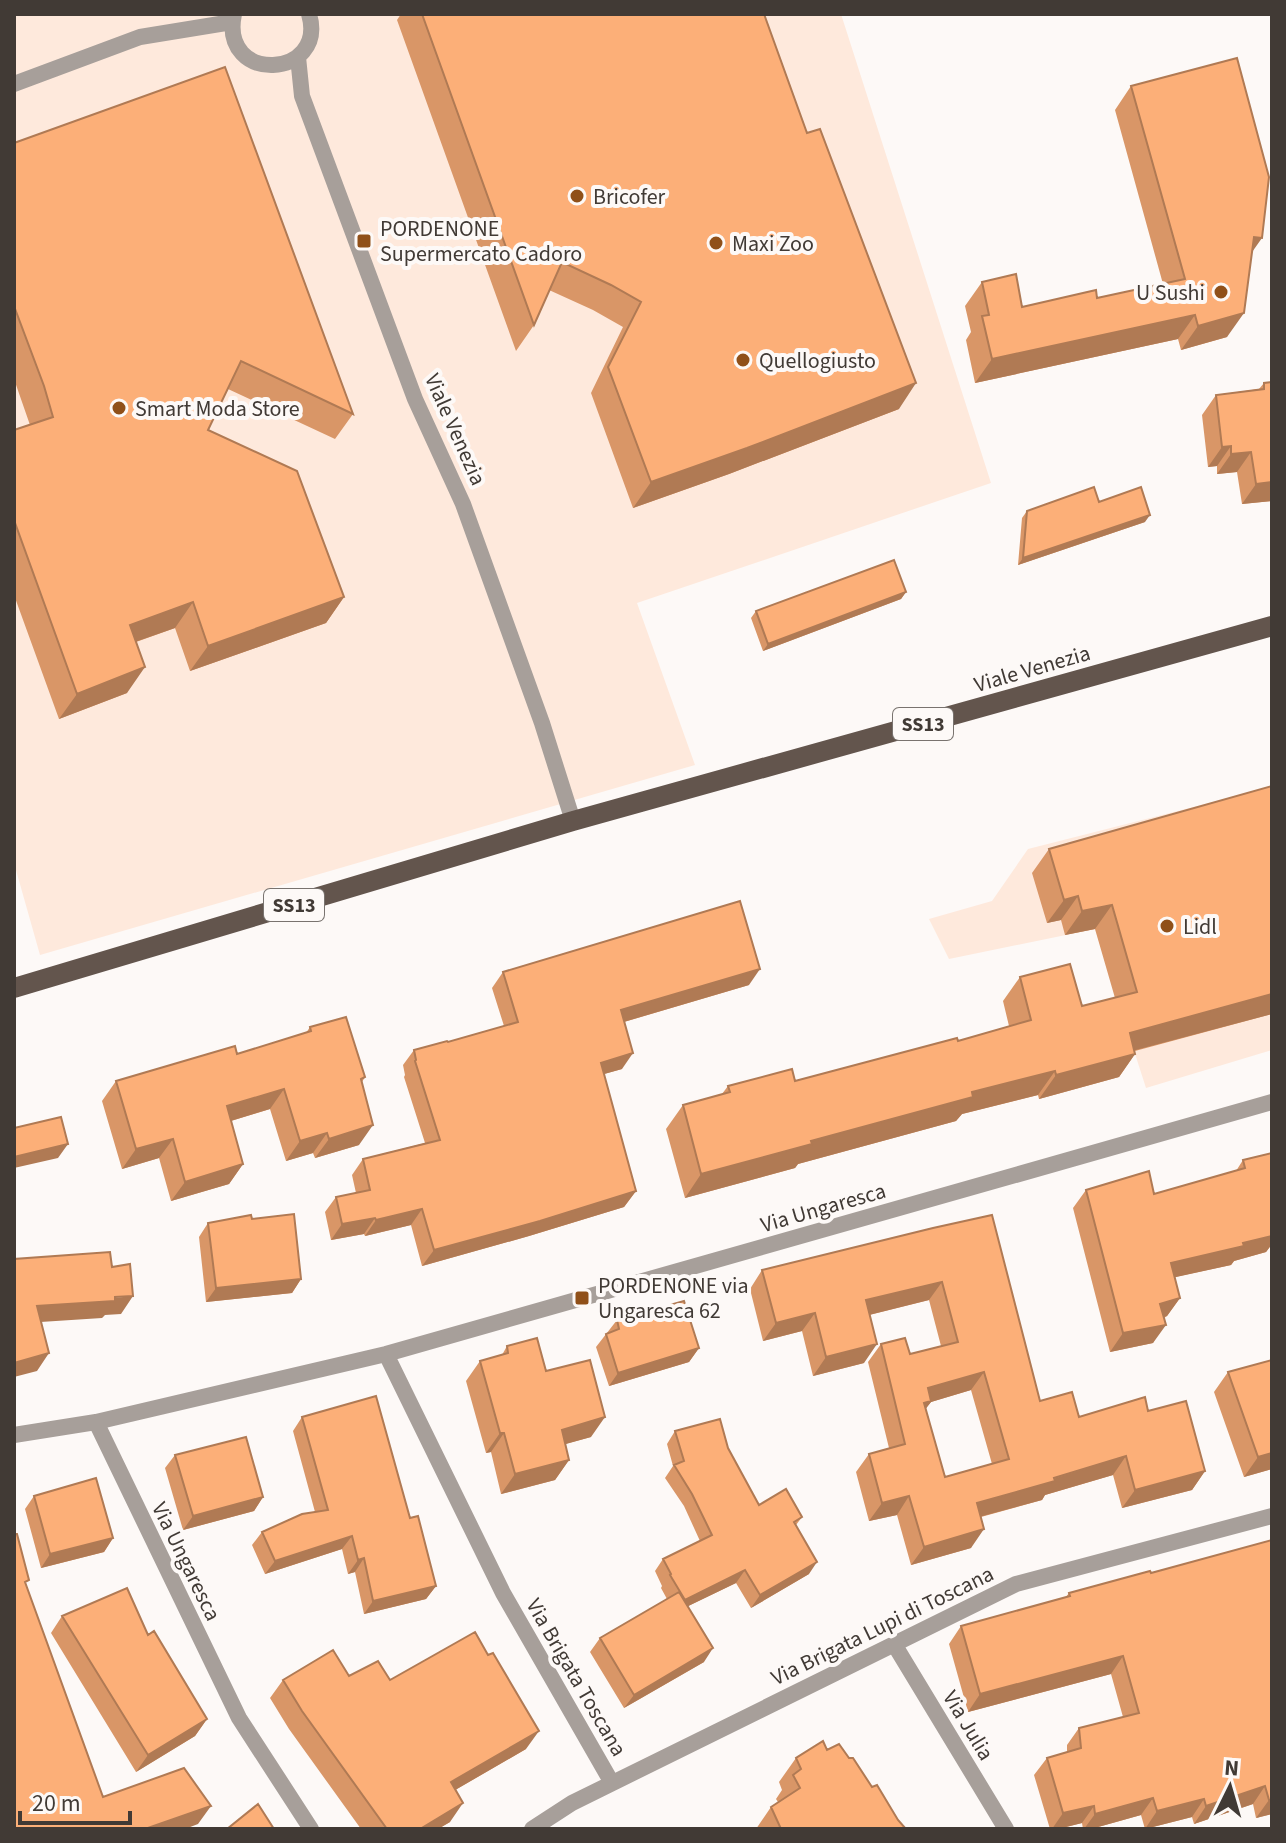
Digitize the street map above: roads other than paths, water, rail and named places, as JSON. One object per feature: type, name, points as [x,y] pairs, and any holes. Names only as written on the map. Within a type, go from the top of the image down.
[{"type":"main road","name":"Viale Venezia","points":[[14,988],[573,821],[1272,626]]},
{"type":"street","points":[[14,84],[140,37],[233,18],[233,34],[243,54],[252,61],[275,66],[298,57],[305,49],[312,28],[309,14]]},
{"type":"street","name":"Viale Venezia","points":[[298,57],[302,96],[415,399],[463,504],[542,723],[573,821]]},
{"type":"street","name":"Via Ungaresca","points":[[14,1435],[96,1422],[386,1354],[1272,1102]]},
{"type":"street","name":"Via Brigata Toscana","points":[[386,1354],[503,1593],[612,1783]]},
{"type":"street","name":"Via Ungaresca","points":[[96,1422],[239,1718],[311,1829]]},
{"type":"street","name":"Via Brigata Lupi di Toscana","points":[[532,1829],[572,1803],[1016,1584],[1272,1516]]},
{"type":"street","name":"Via Julia","points":[[894,1644],[1006,1829]]},
{"type":"place","name":"Bricofer","points":[[577,196]]},
{"type":"place","name":"PORDENONE Supermercato Cadoro","points":[[364,241]]},
{"type":"place","name":"Maxi Zoo","points":[[716,243]]},
{"type":"place","name":"U Sushi","points":[[1221,292]]},
{"type":"place","name":"Quellogiusto","points":[[743,360]]},
{"type":"place","name":"Smart Moda Store","points":[[119,408]]},
{"type":"place","name":"Lidl","points":[[1167,926]]},
{"type":"place","name":"PORDENONE via Ungaresca 62","points":[[582,1298]]}]
